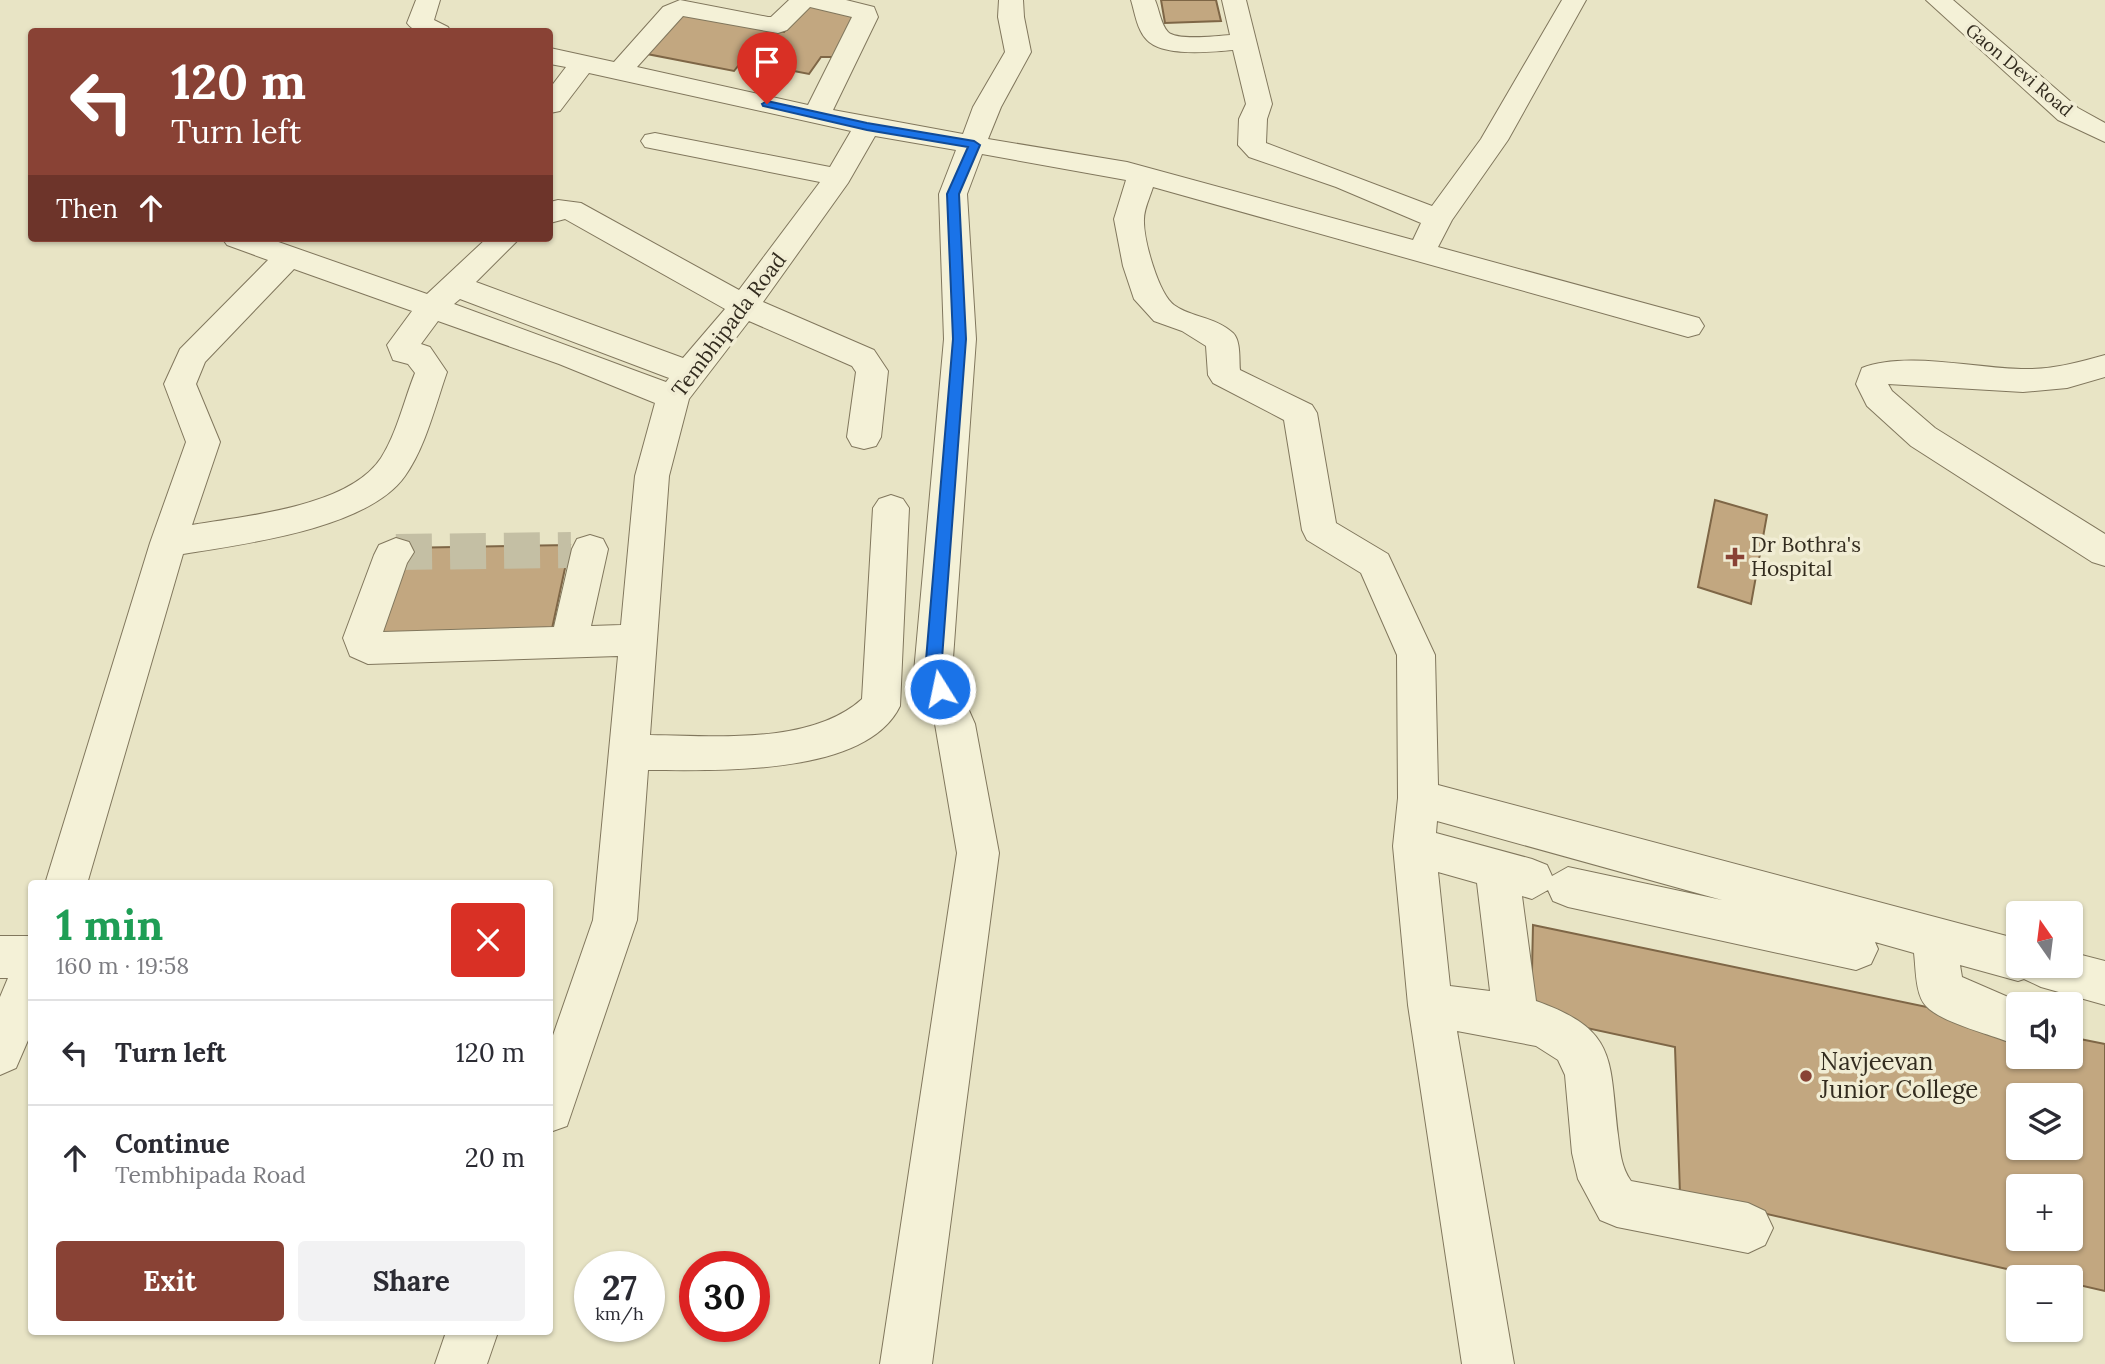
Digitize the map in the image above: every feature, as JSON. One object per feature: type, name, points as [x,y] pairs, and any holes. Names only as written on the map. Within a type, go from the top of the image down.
[{"type":"street","points":[[428,0],[420,23],[429,28]]},
{"type":"street","points":[[620,71],[673,12],[680,8],[778,25],[802,1],[808,0]]},
{"type":"street","points":[[813,0],[865,12],[865,17],[817,115]]},
{"type":"street","points":[[906,1364],[978,853],[955,724],[933,672],[960,339],[953,194],[987,107],[1018,52],[1011,17],[1011,0]]},
{"type":"street","points":[[1143,0],[1156,36],[1163,41],[1243,41]]},
{"type":"street","points":[[1234,0],[1259,104],[1253,119],[1252,145],[1259,151],[1346,181],[1438,219]]},
{"type":"street","points":[[1421,253],[1438,219],[1494,139],[1574,0]]},
{"type":"street","name":"Gaon Devi Road","points":[[1943,1],[2068,114],[2105,134]]},
{"type":"street","points":[[553,64],[561,85],[620,71],[867,126],[1142,175],[1688,326]]},
{"type":"street","name":"Tembhipada Road","points":[[553,1100],[615,920],[652,476],[681,385],[747,302],[838,177],[867,126]]},
{"type":"street","points":[[655,141],[838,177]]},
{"type":"street","points":[[1142,175],[1129,219],[1138,266],[1149,299],[1165,314],[1193,323],[1222,341],[1224,375],[1233,382],[1300,413],[1320,530],[1376,565],[1416,655],[1418,798],[1414,846],[1430,1005],[1488,1364]]},
{"type":"street","points":[[553,212],[558,209],[571,210],[747,302],[863,358],[872,371],[875,432]]},
{"type":"street","points":[[253,242],[278,268],[441,307],[681,385]]},
{"type":"street","points":[[168,542],[299,520],[372,490],[392,468],[431,372],[419,355],[404,352],[403,345],[501,242]]},
{"type":"street","points":[[441,307],[518,242]]},
{"type":"street","points":[[67,880],[168,542],[203,442],[180,384],[191,357],[278,268]]},
{"type":"street","points":[[2105,366],[2067,377],[2023,381],[1885,371],[1873,376],[1872,384],[1879,397],[1923,437],[2105,552]]},
{"type":"street","points":[[628,752],[746,752],[786,747],[844,735],[870,721],[881,706],[891,508]]},
{"type":"street","points":[[569,642],[580,550],[646,545]]},
{"type":"street","points":[[396,552],[392,555],[362,638],[363,645],[368,648],[638,640]]},
{"type":"street","points":[[1418,798],[2006,957]]},
{"type":"street","points":[[1414,846],[1532,879],[1856,949]]},
{"type":"street","points":[[1516,1018],[1532,879]]},
{"type":"street","points":[[1934,937],[1941,990],[1961,1002],[2006,1018]]},
{"type":"street","points":[[0,957],[28,957]]},
{"type":"street","points":[[2083,978],[2105,984]]},
{"type":"street","points":[[0,1052],[28,984]]},
{"type":"street","points":[[1430,1005],[1516,1018],[1561,1033],[1575,1044],[1584,1058],[1595,1144],[1604,1186],[1617,1203],[1748,1228]]},
{"type":"street","points":[[461,1364],[471,1335]]},
{"type":"building","points":[[1161,0],[1216,0],[1221,21],[1165,23]]},
{"type":"building","points":[[806,4],[860,13],[843,57],[821,57],[809,74],[742,61],[734,71],[642,53],[679,12],[784,32]]},
{"type":"building","points":[[1715,500],[1767,515],[1751,604],[1698,587]]},
{"type":"building","points":[[570,545],[550,638],[372,640],[401,548]]},
{"type":"building","points":[[1533,925],[2006,1024],[2006,1069],[2083,1069],[2083,1040],[2105,1044],[2105,1291],[2083,1286],[2083,1265],[2006,1265],[2006,1269],[1680,1194],[1675,1047],[1531,1016]]},
{"type":"tunnel","points":[[396,552],[571,550]]},
{"type":"place","name":"Dr Bothra's Hospital","points":[[1735,557]]},
{"type":"place","name":"Navjeevan Junior College","points":[[1806,1076]]},
{"type":"route","points":[[767,104],[867,126],[974,145],[953,194],[960,339],[933,672],[940,689]]}]
